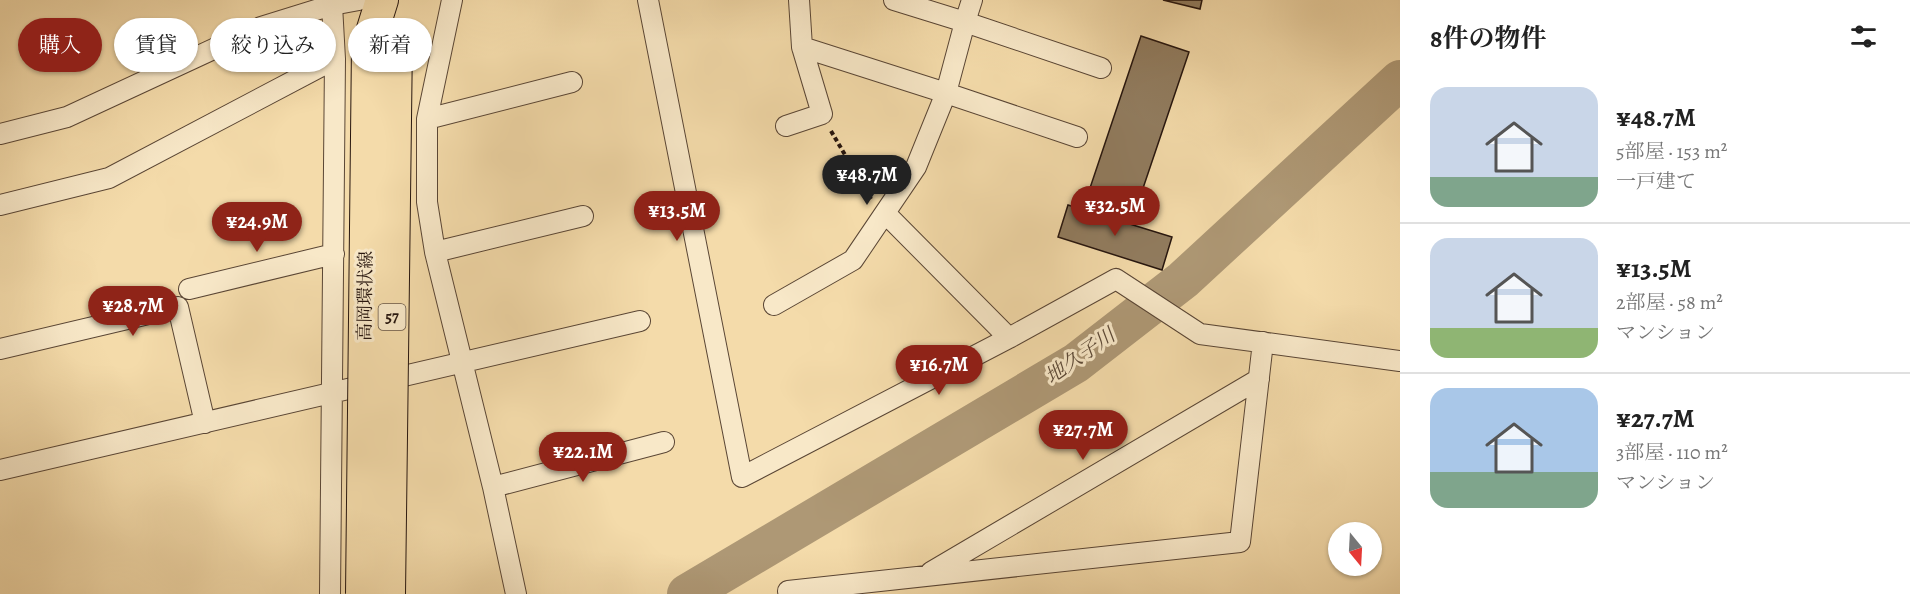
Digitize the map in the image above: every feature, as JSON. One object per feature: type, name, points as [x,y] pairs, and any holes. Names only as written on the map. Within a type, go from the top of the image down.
[{"type":"main road","name":"高岡環状線","points":[[383,0],[383,18]]},
{"type":"main road","name":"高岡環状線","points":[[362,594],[381,72]]},
{"type":"main road","name":"高岡環状線","points":[[382,72],[388,594]]},
{"type":"street","points":[[0,134],[67,117],[261,27],[332,5],[359,0]]},
{"type":"street","points":[[452,0],[427,119],[427,202],[435,252],[493,487],[516,594]]},
{"type":"street","points":[[648,0],[742,477],[1116,279],[1200,334],[1400,361]]},
{"type":"street","points":[[786,126],[822,114],[802,48],[799,0]]},
{"type":"street","points":[[894,0],[1101,68]]},
{"type":"street","points":[[774,305],[853,260],[916,167],[946,93],[972,0]]},
{"type":"street","points":[[332,5],[333,18]]},
{"type":"street","points":[[802,48],[1077,137]]},
{"type":"street","points":[[0,205],[109,178],[310,72]]},
{"type":"street","points":[[330,594],[335,72]]},
{"type":"street","points":[[427,119],[572,82]]},
{"type":"street","points":[[885,213],[1008,338]]},
{"type":"street","points":[[435,252],[583,216]]},
{"type":"street","points":[[189,289],[334,254]]},
{"type":"street","points":[[0,349],[178,307],[206,423]]},
{"type":"street","points":[[0,470],[640,321]]},
{"type":"street","points":[[788,591],[1240,542],[1263,342]]},
{"type":"street","points":[[925,576],[1259,379]]},
{"type":"street","points":[[493,487],[664,442]]},
{"type":"path","points":[[822,114],[873,202],[885,213]]},
{"type":"building","points":[[1163,0],[1202,0],[1200,9]]},
{"type":"building","points":[[1141,36],[1189,52],[1138,203],[1090,188]]},
{"type":"building","points":[[1068,205],[1172,237],[1162,270],[1058,237]]},
{"type":"waterway","name":"地久子川","points":[[687,594],[1076,363],[1183,280],[1400,80]]}]
